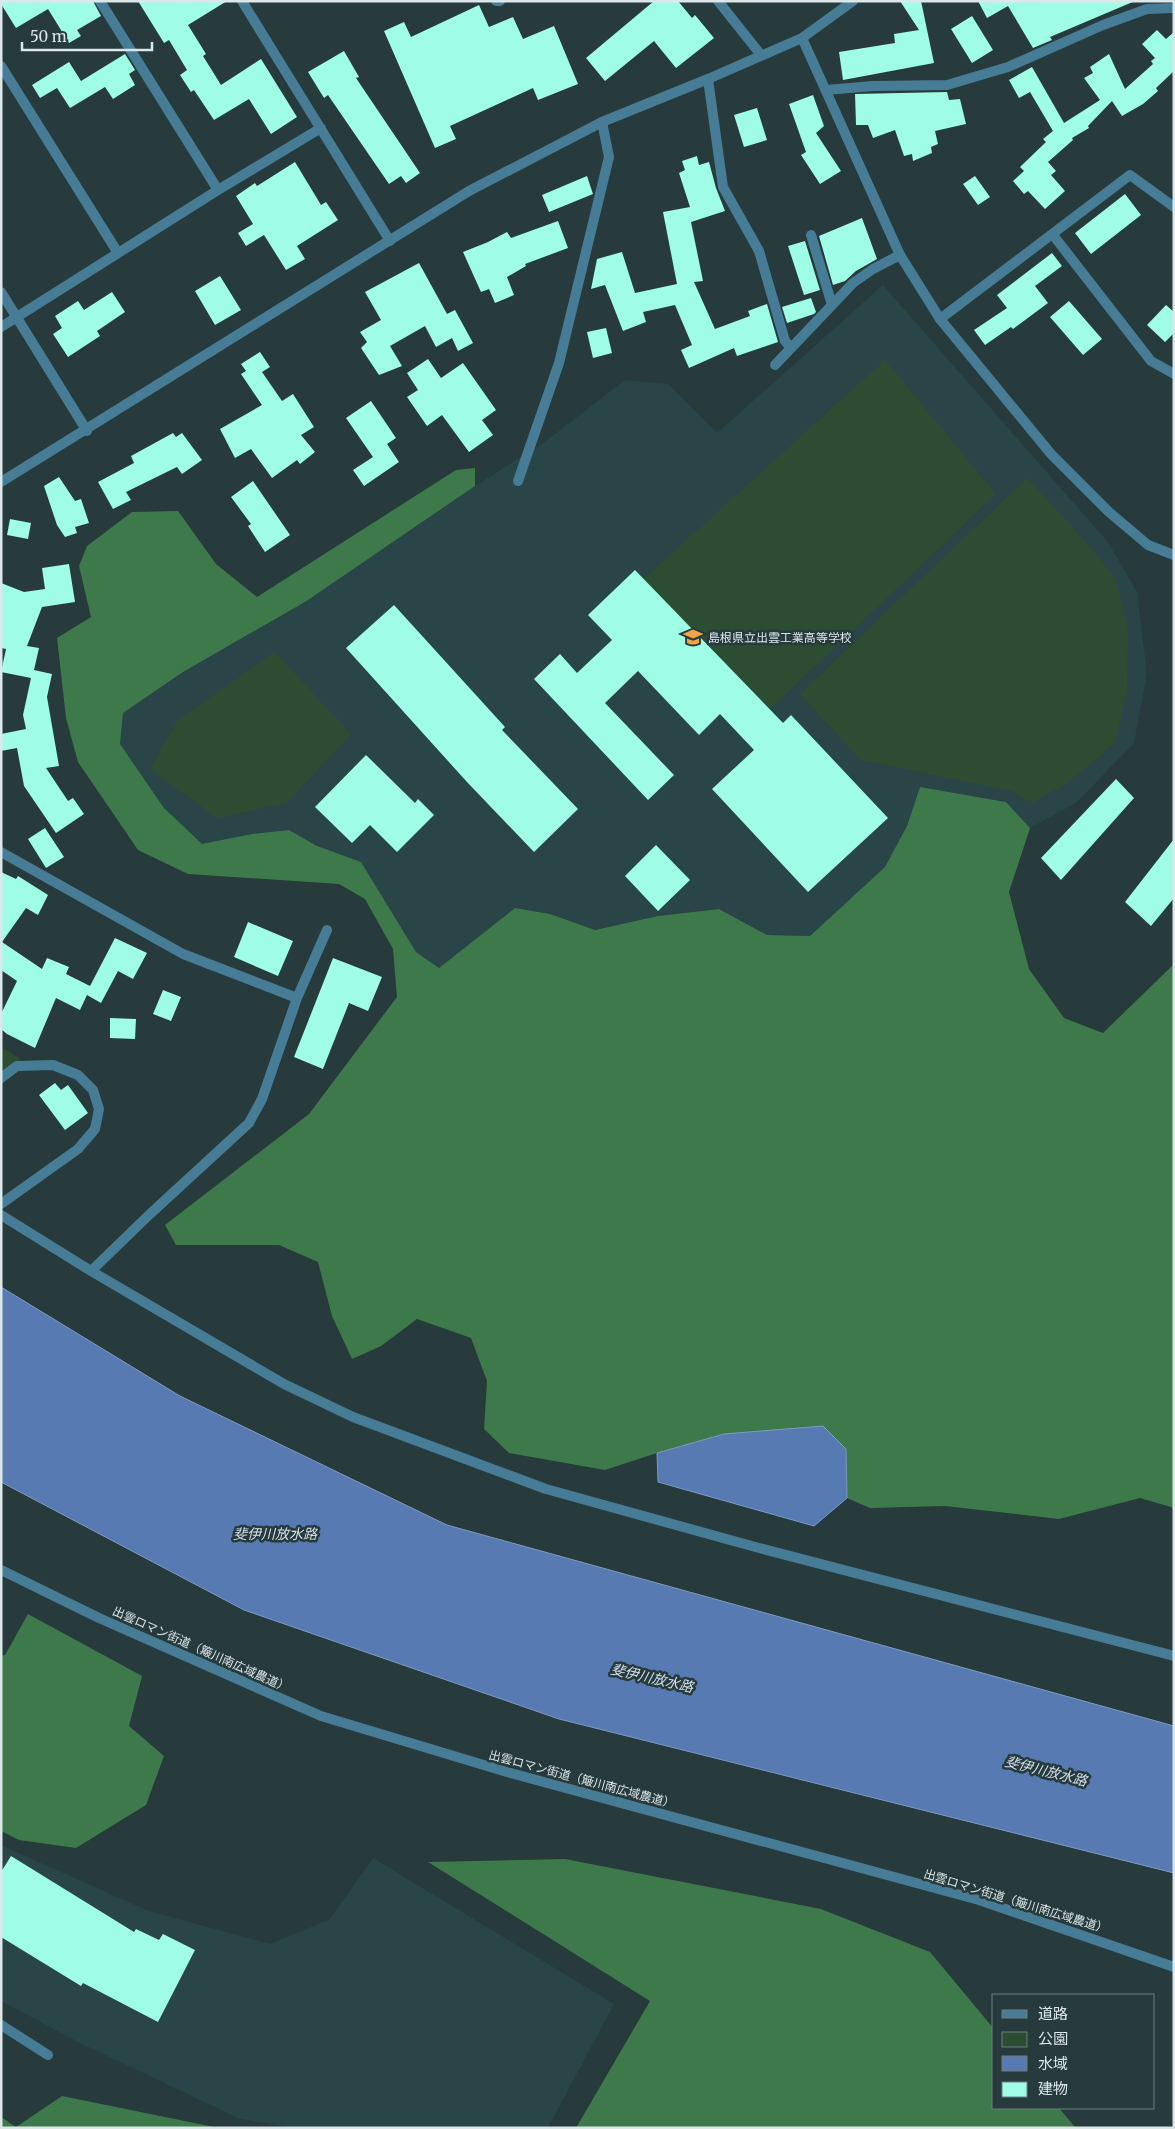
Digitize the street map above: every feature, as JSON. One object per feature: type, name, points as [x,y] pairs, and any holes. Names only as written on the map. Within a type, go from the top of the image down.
[{"type":"street","points":[[100,1],[218,190]]},
{"type":"street","points":[[242,1],[390,240]]},
{"type":"street","points":[[718,1],[761,55]]},
{"type":"street","points":[[1,482],[87,431],[469,191],[602,122],[708,80],[802,38],[853,1]]},
{"type":"street","points":[[1147,9],[1155,1]]},
{"type":"street","points":[[826,90],[873,86],[947,84],[1008,67],[1103,25],[1147,9],[1174,8]]},
{"type":"street","points":[[802,38],[900,255],[940,320],[1051,454],[1109,512],[1148,545],[1174,555]]},
{"type":"street","points":[[1,66],[118,253]]},
{"type":"street","points":[[708,80],[723,187],[759,251],[785,341],[791,348]]},
{"type":"street","points":[[518,481],[559,363],[609,157],[602,122]]},
{"type":"street","points":[[1,327],[320,128]]},
{"type":"street","points":[[940,320],[1130,175],[1174,206]]},
{"type":"street","points":[[811,235],[832,305]]},
{"type":"street","points":[[1053,235],[1151,361],[1174,374]]},
{"type":"street","points":[[775,365],[853,283],[873,269],[900,255]]},
{"type":"street","points":[[1,292],[87,431]]},
{"type":"street","points":[[1,852],[182,954],[297,998]]},
{"type":"street","points":[[91,1271],[249,1123],[262,1099],[297,998],[327,930]]},
{"type":"street","points":[[1,1078],[18,1066],[53,1065],[78,1075],[93,1090],[99,1109],[95,1129],[78,1149],[1,1204]]},
{"type":"street","points":[[1,1215],[91,1271],[284,1384],[353,1417],[546,1489],[759,1548],[1174,1656]]},
{"type":"street","name":"出雲ロマン街道（簸川南広域農道）","points":[[1,1570],[99,1618],[321,1716],[507,1772],[979,1900],[1174,1967]]},
{"type":"street","points":[[1,2025],[48,2054]]},
{"type":"shaded area","name":"島根県立出雲工業高等学校","points":[[883,285],[1108,542],[1137,592],[1147,673],[1134,743],[1076,803],[1030,828],[1006,802],[920,787],[907,826],[885,867],[810,936],[767,935],[719,909],[658,916],[594,930],[550,914],[515,908],[439,968],[416,952],[361,862],[317,846],[288,830],[252,834],[202,845],[164,808],[120,744],[123,713],[183,672],[305,602],[475,486],[542,444],[625,380],[668,384],[717,433]]},
{"type":"shaded area","points":[[1,1845],[146,1910],[270,1944],[330,1919],[373,1858],[614,2004],[548,2128],[296,2128],[240,2119],[80,2043],[1,2001]]},
{"type":"green space","points":[[885,360],[996,494],[763,716],[639,583]]},
{"type":"green space","points":[[475,468],[475,486],[305,602],[183,672],[123,713],[120,744],[164,808],[202,844],[252,834],[289,830],[317,846],[361,862],[416,952],[439,968],[515,908],[550,914],[595,930],[658,916],[719,909],[767,935],[810,936],[885,867],[907,826],[920,787],[1006,802],[1030,828],[1009,892],[1029,969],[1064,1018],[1103,1033],[1174,964],[1174,1510],[1171,1507],[1140,1498],[1059,1519],[945,1506],[870,1508],[847,1498],[846,1449],[724,1434],[605,1470],[509,1453],[484,1429],[487,1381],[471,1338],[417,1319],[381,1346],[352,1359],[332,1316],[318,1262],[279,1245],[176,1245],[165,1225],[309,1114],[397,997],[393,949],[365,899],[339,884],[188,874],[138,850],[78,762],[66,718],[57,638],[91,617],[79,566],[87,546],[132,512],[178,511],[216,564],[257,597],[456,470]]},
{"type":"green space","points":[[1027,478],[1070,524],[1115,577],[1128,629],[1127,691],[1115,743],[1066,784],[1032,803],[1012,791],[861,760],[800,694]]},
{"type":"green space","points":[[275,652],[351,734],[287,803],[217,818],[150,769],[178,720]]},
{"type":"green space","points":[[1,1047],[21,1059],[1,1073]]},
{"type":"green space","points":[[28,1614],[142,1676],[129,1726],[164,1756],[146,1805],[76,1848],[19,1840],[1,1831],[1,1656],[5,1655]]},
{"type":"green space","points":[[565,1859],[821,1909],[930,1952],[992,2027],[992,2109],[1060,2109],[1075,2127],[1079,2128],[576,2128],[650,2001],[428,1862]]},
{"type":"green space","points":[[62,2096],[219,2128],[1,2128],[1,2117],[16,2127]]},
{"type":"water","name":"斐伊川放水路","points":[[1,1287],[180,1396],[447,1525],[1174,1726],[1174,1873],[559,1719],[244,1610],[1,1482]]},
{"type":"water","points":[[823,1426],[846,1449],[847,1498],[814,1526],[658,1482],[657,1453],[724,1434]]},
{"type":"building","points":[[1,1],[93,1],[101,16],[77,30],[81,36],[69,43],[48,9],[16,28]]},
{"type":"building","points":[[138,1],[227,1],[188,25],[206,54],[203,56],[221,85],[261,59],[297,117],[271,134],[249,99],[214,120],[194,90],[191,92],[180,75],[187,70],[169,40],[164,43]]},
{"type":"building","points":[[654,1],[678,1],[692,18],[695,15],[714,38],[676,68],[654,41],[605,81],[586,58]]},
{"type":"building","points":[[900,1],[921,1],[934,63],[843,80],[839,52],[895,43],[894,34],[919,30]]},
{"type":"building","points":[[978,1],[1135,1],[1050,37],[1052,40],[1033,48],[1008,6],[987,18]]},
{"type":"building","points":[[479,5],[489,27],[513,17],[523,39],[554,26],[578,84],[538,100],[533,88],[450,126],[456,139],[435,148],[384,31],[404,22],[411,37]]},
{"type":"building","points":[[972,16],[993,50],[972,63],[951,29]]},
{"type":"building","points":[[1157,30],[1166,39],[1174,32],[1174,71],[1156,88],[1158,91],[1143,104],[1122,116],[1112,101],[1088,126],[1089,128],[1072,138],[1073,140],[1048,162],[1056,171],[1051,175],[1065,191],[1045,209],[1028,191],[1024,194],[1013,181],[1024,171],[1020,167],[1046,142],[1043,139],[1053,131],[1030,92],[1019,98],[1009,80],[1032,67],[1064,123],[1100,100],[1084,78],[1093,73],[1090,67],[1109,54],[1125,89],[1153,64],[1151,61],[1155,58],[1142,44]]},
{"type":"building","points":[[344,51],[359,77],[356,78],[420,173],[406,183],[401,176],[389,184],[328,95],[324,98],[308,72]]},
{"type":"building","points":[[125,54],[135,70],[129,74],[135,85],[113,99],[105,87],[70,108],[57,88],[40,98],[32,85],[69,62],[81,81]]},
{"type":"building","points":[[947,92],[949,100],[960,99],[966,124],[935,131],[938,144],[931,147],[932,153],[913,161],[912,154],[904,156],[895,130],[873,138],[868,125],[856,125],[855,94]]},
{"type":"building","points":[[813,95],[824,126],[816,133],[841,171],[820,184],[801,155],[806,152],[789,104]]},
{"type":"building","points":[[757,108],[767,140],[744,147],[734,115]]},
{"type":"building","points":[[697,156],[699,165],[709,162],[725,211],[691,222],[703,281],[694,282],[715,329],[750,316],[748,311],[767,304],[778,342],[737,356],[734,348],[689,368],[681,350],[692,345],[675,305],[643,312],[646,322],[623,331],[605,285],[591,289],[597,259],[622,252],[635,293],[677,284],[663,212],[690,207],[679,173],[685,170],[682,161]]},
{"type":"building","points":[[295,162],[321,205],[326,202],[338,220],[297,246],[305,259],[286,270],[264,235],[246,246],[238,233],[253,224],[236,196],[255,183],[257,186]]},
{"type":"building","points":[[587,176],[593,194],[549,212],[542,195]]},
{"type":"building","points":[[975,176],[990,197],[978,205],[963,184]]},
{"type":"building","points":[[1125,194],[1141,215],[1091,254],[1075,233]]},
{"type":"building","points":[[862,218],[877,259],[856,271],[845,281],[833,285],[819,236]]},
{"type":"building","points":[[558,221],[568,248],[525,264],[526,266],[507,277],[514,295],[495,303],[489,289],[481,292],[463,252],[507,232],[511,238]]},
{"type":"building","points":[[805,241],[820,290],[804,295],[788,246]]},
{"type":"building","points":[[1052,253],[1062,266],[1035,286],[1048,303],[1013,329],[1011,327],[985,345],[974,330],[1007,308],[997,295]]},
{"type":"building","points":[[419,263],[447,314],[455,310],[473,343],[458,351],[452,338],[436,347],[425,326],[390,346],[402,366],[379,375],[361,348],[367,342],[360,332],[381,320],[365,292]]},
{"type":"building","points":[[220,276],[241,310],[215,325],[195,291]]},
{"type":"building","points":[[112,292],[125,312],[97,331],[100,336],[68,357],[53,334],[62,328],[55,316],[78,301],[84,310]]},
{"type":"building","points":[[811,298],[816,312],[787,323],[782,307]]},
{"type":"building","points":[[1069,301],[1102,339],[1083,355],[1050,317]]},
{"type":"building","points":[[1166,305],[1174,312],[1174,333],[1165,342],[1147,325]]},
{"type":"building","points":[[606,328],[612,353],[593,358],[587,332]]},
{"type":"building","points":[[260,352],[270,367],[262,372],[282,401],[293,394],[314,427],[301,435],[315,452],[300,464],[297,460],[272,478],[251,449],[235,458],[220,429],[262,405],[241,374],[246,371],[241,364]]},
{"type":"building","points":[[428,359],[441,378],[463,363],[496,410],[482,420],[493,435],[469,452],[442,415],[427,426],[407,397],[418,390],[407,373]]},
{"type":"building","points":[[371,401],[396,438],[387,444],[399,462],[364,486],[353,470],[373,457],[346,418]]},
{"type":"building","points":[[173,433],[176,437],[182,433],[202,460],[182,474],[177,467],[126,492],[131,500],[113,509],[98,482],[134,463],[131,456]]},
{"type":"building","points":[[59,477],[75,501],[81,499],[89,523],[75,527],[77,533],[65,537],[57,525],[44,486]]},
{"type":"building","points":[[253,481],[290,535],[265,552],[248,526],[251,524],[231,497]]},
{"type":"building","points":[[10,519],[31,523],[28,539],[7,535]]},
{"type":"building","points":[[69,564],[75,602],[42,607],[27,646],[39,648],[34,670],[52,674],[47,697],[59,766],[46,768],[68,801],[73,798],[84,814],[56,833],[24,786],[17,748],[1,751],[1,734],[26,729],[23,715],[31,678],[1,672],[6,649],[1,648],[1,583],[24,592],[45,589],[42,568]]},
{"type":"building","points":[[635,570],[783,723],[791,715],[888,818],[808,892],[712,789],[754,750],[720,714],[699,735],[638,671],[605,703],[674,775],[648,800],[534,679],[560,654],[577,673],[612,640],[588,615]]},
{"type":"building","points":[[394,605],[505,727],[502,730],[578,809],[534,852],[467,782],[346,648]]},
{"type":"building","points":[[366,755],[415,803],[418,799],[434,815],[397,852],[370,825],[352,843],[315,807]]},
{"type":"building","points":[[1116,779],[1134,798],[1061,880],[1041,858]]},
{"type":"building","points":[[45,828],[64,857],[46,868],[28,839]]},
{"type":"building","points":[[1174,839],[1174,898],[1151,926],[1125,902]]},
{"type":"building","points":[[656,845],[690,880],[658,911],[625,876]]},
{"type":"building","points":[[1,872],[16,879],[18,876],[48,895],[38,915],[26,908],[2,942],[42,969],[47,958],[69,967],[66,974],[90,986],[115,938],[147,953],[133,979],[118,971],[101,1003],[87,995],[80,1010],[56,998],[35,1048],[1,1029],[1,1014],[17,981],[1,970]]},
{"type":"building","points":[[248,922],[293,941],[278,976],[234,957]]},
{"type":"building","points":[[333,958],[382,977],[368,1011],[349,1003],[323,1069],[294,1057]]},
{"type":"building","points":[[163,990],[181,997],[171,1021],[153,1014]]},
{"type":"building","points":[[110,1018],[136,1019],[135,1039],[110,1038]]},
{"type":"building","points":[[55,1083],[61,1090],[68,1085],[88,1113],[65,1130],[39,1095]]},
{"type":"building","points":[[11,1856],[134,1932],[136,1929],[159,1940],[163,1934],[195,1950],[158,2022],[83,1983],[81,1986],[1,1937],[1,1872]]},
{"type":"place","name":"島根県立出雲工業高等学校","points":[[693,637]]}]
